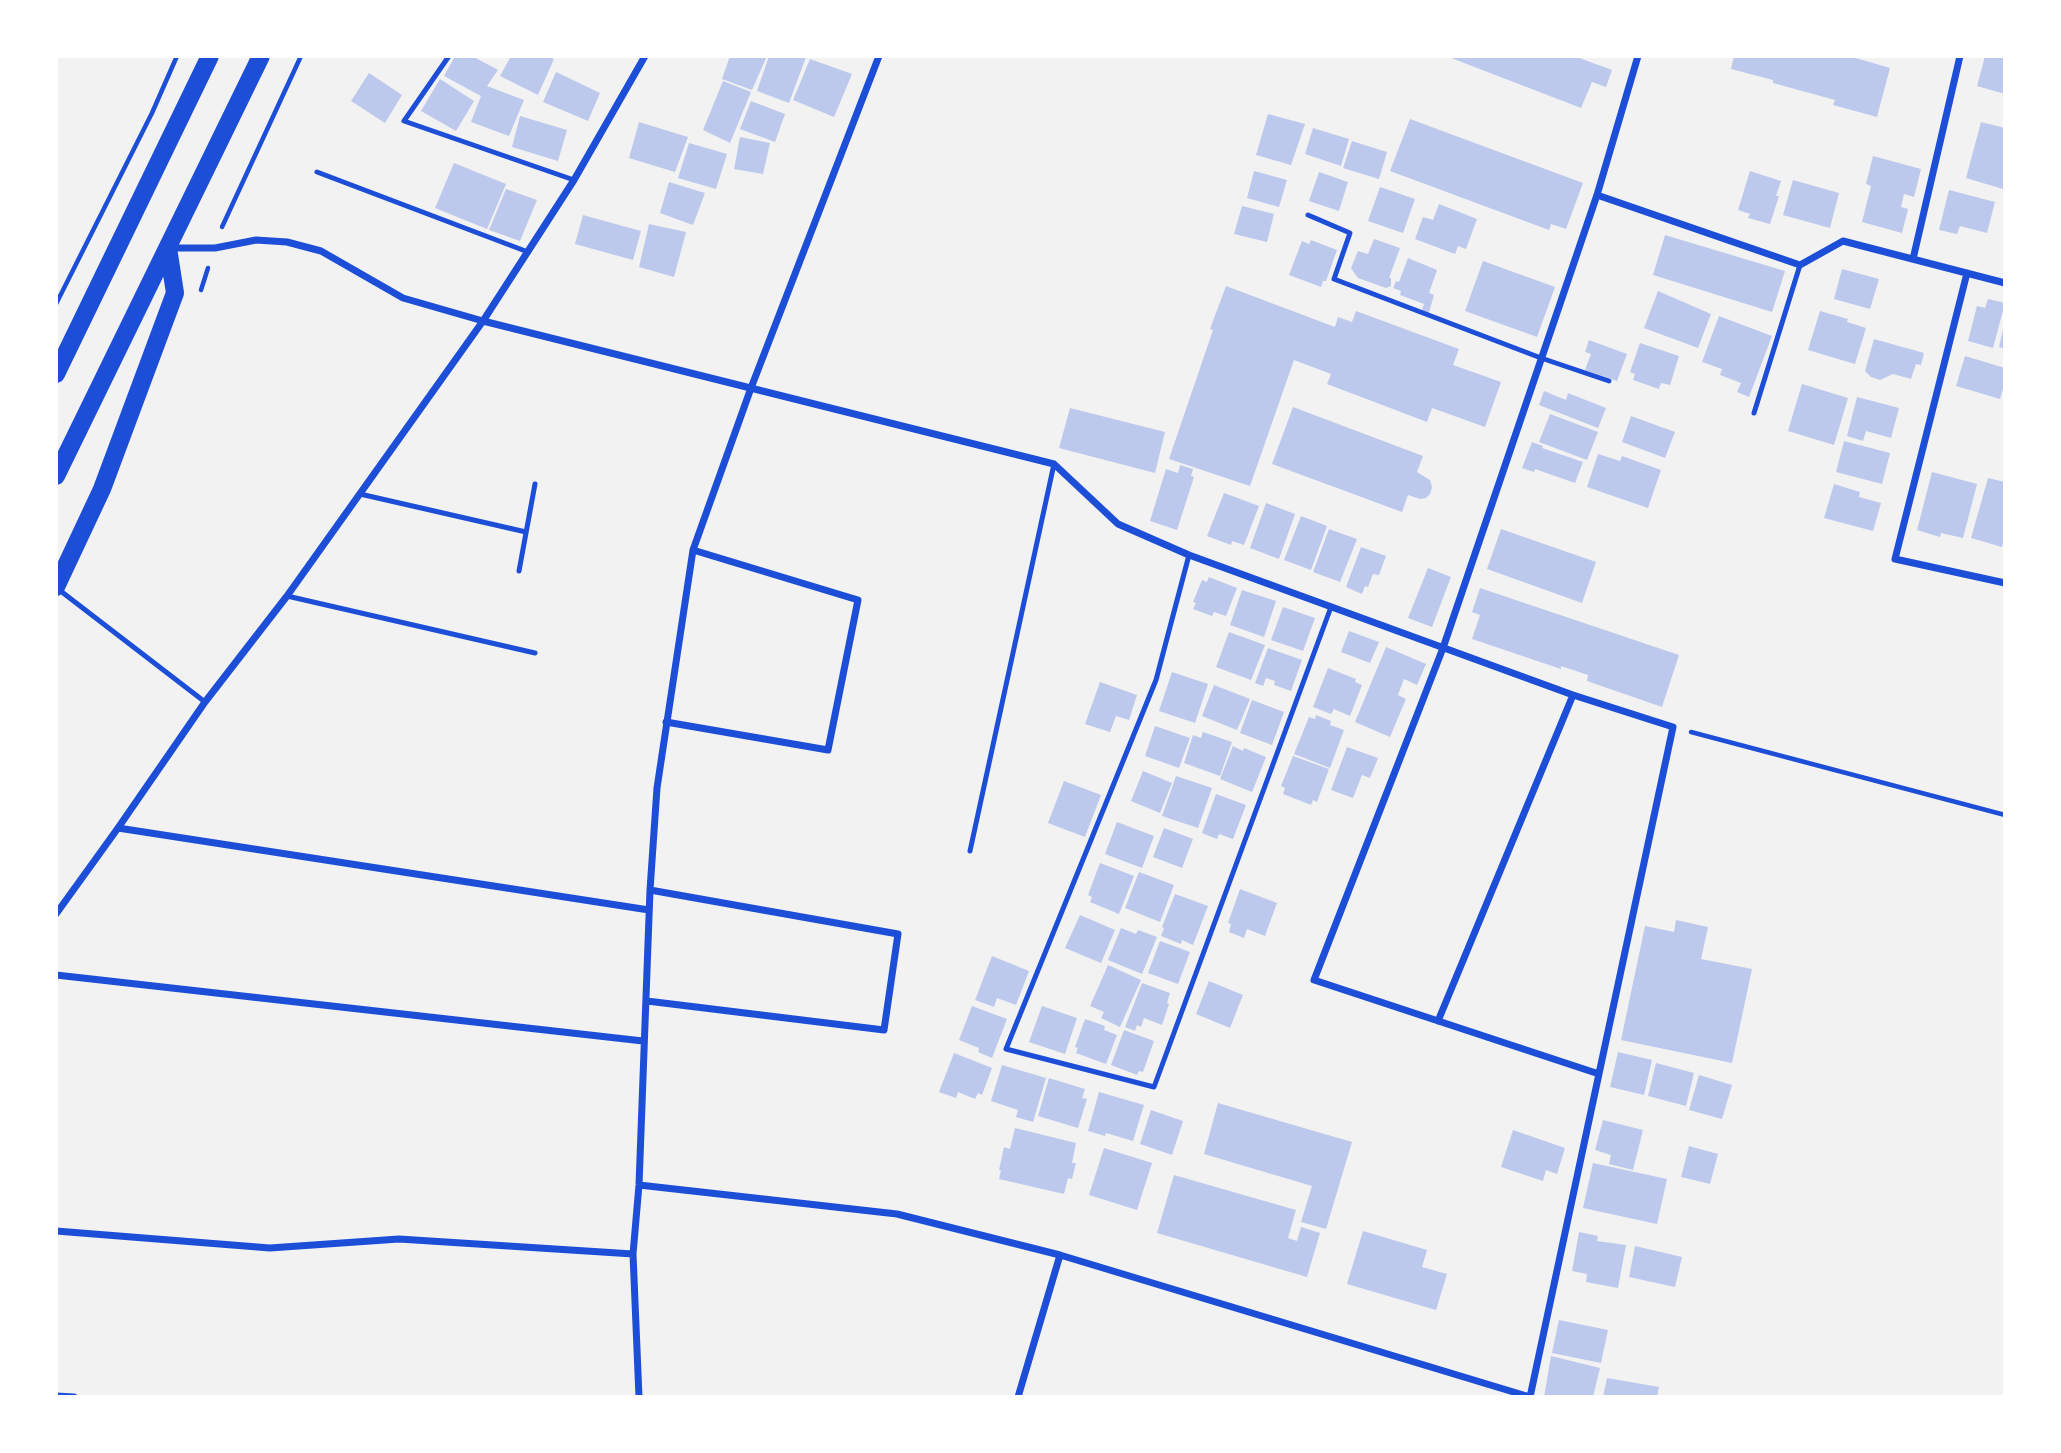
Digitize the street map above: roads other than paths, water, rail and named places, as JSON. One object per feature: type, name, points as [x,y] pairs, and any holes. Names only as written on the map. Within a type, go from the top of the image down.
[{"type":"main road","points":[[56,374],[210,56]]},
{"type":"main road","points":[[56,476],[261,56]]},
{"type":"main road","points":[[56,587],[102,489],[175,292],[168,248]]},
{"type":"street","points":[[56,914],[205,702],[287,596],[483,321],[574,180],[645,56]]},
{"type":"street","points":[[639,1397],[633,1254],[639,1185],[650,890],[657,788],[693,550],[751,388],[879,56]]},
{"type":"street","points":[[1599,1074],[1314,980],[1443,648],[1597,195],[1639,56]]},
{"type":"street","points":[[1913,259],[1959,56]]},
{"type":"street","points":[[1597,195],[1800,265],[1843,241],[2005,283]]},
{"type":"street","points":[[168,248],[215,248],[256,240],[287,242],[321,251],[403,298],[483,321],[1055,464],[1118,524],[1189,555],[1573,695],[1673,727],[1530,1397],[1060,1255],[897,1214],[639,1185]]},
{"type":"street","points":[[1967,272],[1895,559],[2005,583]]},
{"type":"street","points":[[666,722],[828,750],[858,600],[693,550]]},
{"type":"street","points":[[1438,1021],[1573,695]]},
{"type":"street","points":[[118,828],[649,909]]},
{"type":"street","points":[[647,1001],[884,1030],[898,934],[650,890]]},
{"type":"street","points":[[56,975],[643,1041]]},
{"type":"street","points":[[56,1231],[270,1248],[399,1239],[633,1254]]},
{"type":"street","points":[[1018,1397],[1060,1255]]},
{"type":"street","points":[[56,1395],[74,1397]]},
{"type":"lane","points":[[449,56],[404,121],[574,180]]},
{"type":"lane","points":[[317,172],[528,252]]},
{"type":"lane","points":[[1308,215],[1350,233],[1334,279],[1609,381]]},
{"type":"lane","points":[[1754,413],[1800,265]]},
{"type":"lane","points":[[970,851],[1055,464]]},
{"type":"lane","points":[[519,571],[535,484]]},
{"type":"lane","points":[[360,494],[526,532]]},
{"type":"lane","points":[[1189,555],[1156,680],[1006,1049],[1154,1087],[1331,607]]},
{"type":"lane","points":[[56,587],[205,702]]},
{"type":"lane","points":[[287,596],[535,653]]}]
